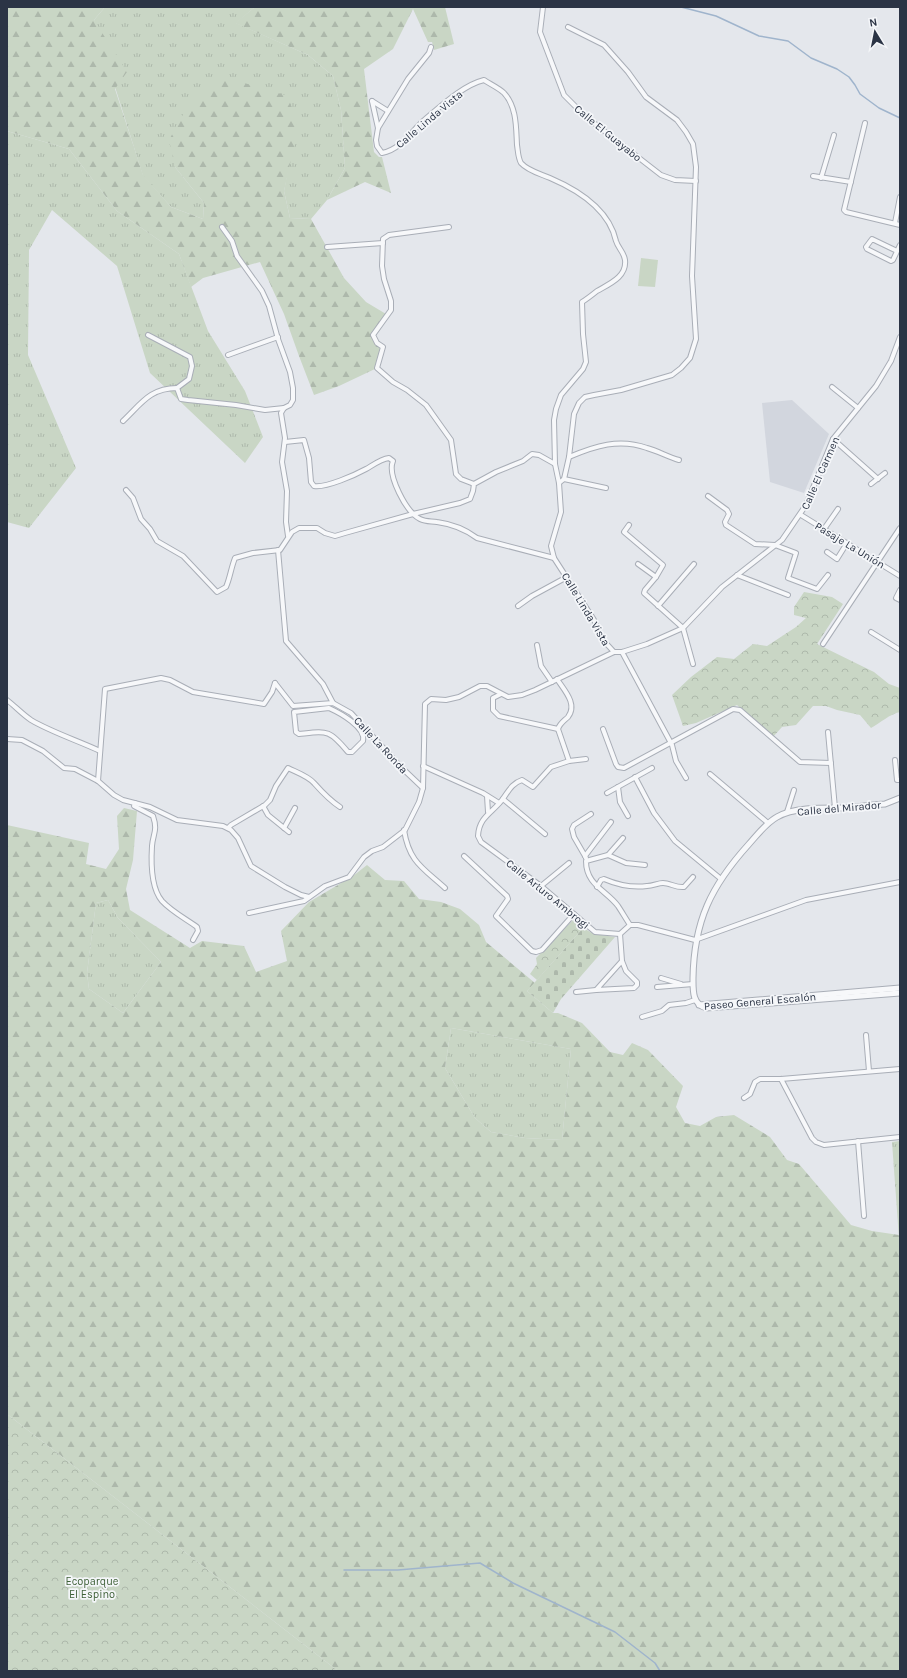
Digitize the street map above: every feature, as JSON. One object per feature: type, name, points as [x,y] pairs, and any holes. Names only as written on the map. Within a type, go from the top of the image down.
[{"type":"street","name":"Calle El Guayabo","points":[[542,7],[540,32],[567,98],[585,116],[661,175],[675,180],[696,181]]},
{"type":"street","points":[[559,483],[564,479],[569,457],[574,414],[579,403],[585,398],[664,378],[681,368],[690,358],[696,339],[692,276],[696,161],[692,144],[686,132],[677,120],[646,97],[628,72],[604,45],[568,27]]},
{"type":"street","points":[[378,128],[413,73],[429,53],[431,47]]},
{"type":"street","name":"Calle Linda Vista","points":[[378,128],[376,140],[377,146],[382,152],[388,152],[398,146],[423,121],[466,88],[476,82],[484,80],[504,93],[512,104],[515,116],[520,161],[525,167],[582,195],[604,215],[614,230],[616,242],[623,251],[625,265],[624,271],[616,280],[582,302],[586,362],[583,369],[561,395],[556,409],[554,420],[555,464],[559,483],[561,512],[551,546],[554,558],[594,620],[603,640],[614,652]]},
{"type":"street","points":[[378,128],[372,101],[388,111]]},
{"type":"street","points":[[865,123],[844,210],[846,212],[900,224]]},
{"type":"street","points":[[821,178],[834,135]]},
{"type":"street","points":[[814,176],[851,182]]},
{"type":"street","points":[[895,223],[900,197]]},
{"type":"street","points":[[177,388],[180,398],[188,400],[236,405],[265,410],[284,408],[293,400],[293,388],[290,372],[269,306],[262,291],[237,256],[232,241],[222,227]]},
{"type":"street","points":[[449,227],[389,235],[383,239],[382,266],[384,279],[391,301],[390,310],[373,335],[377,343],[383,347],[377,368],[393,382],[407,390],[426,405],[451,440],[456,474],[461,480],[474,484],[496,472],[523,461],[532,454],[539,454],[555,464]]},
{"type":"street","points":[[897,251],[872,239],[866,247],[867,250],[891,261],[897,251],[900,245]]},
{"type":"street","points":[[327,247],[383,243]]},
{"type":"street","points":[[123,421],[148,396],[156,392],[177,388],[190,379],[192,366],[190,357],[148,335]]},
{"type":"street","points":[[228,355],[278,337]]},
{"type":"street","name":"Calle El Carmen","points":[[614,652],[622,652],[663,638],[683,628],[722,587],[775,545],[801,515],[833,440],[876,386],[891,361],[900,337]]},
{"type":"street","points":[[832,388],[858,408]]},
{"type":"street","points":[[284,408],[281,414],[285,442],[282,462],[286,491],[286,522],[288,536]]},
{"type":"street","points":[[285,442],[304,440],[309,458],[312,485],[318,486],[333,483],[364,470],[386,458],[391,459],[393,460],[393,480],[413,514],[426,522],[437,522],[451,525],[467,531],[477,538],[554,558]]},
{"type":"street","points":[[833,440],[878,479]]},
{"type":"street","points":[[569,457],[596,446],[615,444],[646,447],[679,460]]},
{"type":"street","points":[[871,484],[885,473]]},
{"type":"street","points":[[564,479],[606,488]]},
{"type":"street","points":[[126,490],[133,498],[141,519],[158,541],[184,556],[217,592],[226,588],[230,579],[230,568],[235,558],[253,553],[278,550],[284,545],[288,536],[298,528],[317,528],[325,533],[335,536],[413,514],[460,503],[470,499],[474,484]]},
{"type":"street","points":[[708,496],[727,510],[729,514],[725,522],[726,526],[755,544],[775,545],[796,553],[788,578],[817,589],[828,575]]},
{"type":"street","points":[[824,529],[838,509]]},
{"type":"street","name":"Pasaje La Unión","points":[[801,515],[900,576]]},
{"type":"street","points":[[628,525],[624,532],[663,565],[644,593],[683,628],[693,664]]},
{"type":"street","points":[[823,644],[900,528]]},
{"type":"street","points":[[827,552],[837,558],[847,543]]},
{"type":"street","points":[[98,781],[105,689],[161,678],[170,680],[193,692],[264,704],[272,692],[275,683],[293,706],[333,703],[323,684],[286,641],[278,550]]},
{"type":"street","points":[[638,564],[656,577]]},
{"type":"street","points":[[658,606],[694,564]]},
{"type":"street","points":[[737,575],[788,595]]},
{"type":"street","points":[[518,606],[532,596],[566,577]]},
{"type":"street","points":[[900,590],[896,598],[900,600]]},
{"type":"street","points":[[871,632],[900,650]]},
{"type":"street","points":[[537,645],[541,666],[552,682]]},
{"type":"street","points":[[249,913],[304,901],[325,886],[349,877],[364,857],[372,851],[383,847],[404,830],[419,802],[423,788],[425,704],[431,699],[446,700],[459,697],[480,686],[487,686],[508,697],[522,695],[614,652]]},
{"type":"street","points":[[622,652],[671,743],[676,762],[686,778]]},
{"type":"street","points":[[557,679],[568,696],[572,708],[569,716],[560,724],[558,729],[569,762],[586,759]]},
{"type":"street","points":[[501,694],[493,698],[493,710],[499,716],[558,729]]},
{"type":"street","points":[[7,700],[32,721],[100,751]]},
{"type":"street","name":"Calle La Ronda","points":[[333,703],[351,713],[402,768],[423,788]]},
{"type":"street","points":[[329,708],[349,719],[362,733],[363,738],[363,741],[349,752],[336,738],[326,732],[296,733],[294,712],[329,708]]},
{"type":"street","points":[[603,729],[618,767],[624,768],[733,709],[740,710],[800,762],[831,763]]},
{"type":"street","points":[[349,719],[351,713]]},
{"type":"street","points":[[828,732],[835,808]]},
{"type":"street","points":[[7,739],[22,740],[43,751],[64,768],[75,769],[98,781],[114,795],[123,800],[150,807],[177,820],[223,826],[228,828],[238,838],[251,866],[285,887],[301,895],[309,897]]},
{"type":"street","points":[[895,760],[897,780],[900,780]]},
{"type":"street","name":"Calle Arturo Ambrogi","points":[[569,762],[551,767],[533,787],[522,780],[517,782],[506,793],[501,801],[488,812],[478,830],[478,836],[481,842],[541,886],[595,932],[620,934]]},
{"type":"street","points":[[423,766],[501,801],[545,834]]},
{"type":"street","points":[[228,828],[270,800],[276,786],[288,768],[313,782],[331,802],[340,807]]},
{"type":"street","points":[[607,793],[652,768]]},
{"type":"street","points":[[699,1005],[695,1000],[693,984],[695,940],[700,922],[709,899],[721,879],[741,853],[768,823],[710,774]]},
{"type":"street","points":[[635,777],[654,813],[675,840],[721,879]]},
{"type":"street","points":[[618,787],[620,802],[628,816]]},
{"type":"street","points":[[787,812],[794,790]]},
{"type":"street","points":[[487,796],[488,812]]},
{"type":"street","name":"Calle del Mirador","points":[[768,823],[787,812],[885,804],[900,798]]},
{"type":"street","points":[[135,803],[134,806],[153,816],[157,826],[152,844],[152,869],[161,899],[197,927],[198,931],[193,940]]},
{"type":"street","points":[[263,806],[268,815],[289,832]]},
{"type":"street","points":[[284,828],[296,808]]},
{"type":"street","points":[[591,814],[574,825],[572,829],[574,837],[586,858],[586,870],[597,887],[618,906],[630,925]]},
{"type":"street","points":[[586,858],[611,822]]},
{"type":"street","points":[[404,830],[408,848],[413,858],[445,888]]},
{"type":"street","points":[[608,855],[623,838]]},
{"type":"street","points":[[586,858],[608,855],[626,863],[646,865]]},
{"type":"street","points":[[464,856],[507,896],[508,899],[496,916],[532,951],[536,952],[542,950],[574,914]]},
{"type":"street","points":[[541,886],[569,863]]},
{"type":"street","points":[[597,887],[601,880],[604,879],[613,883],[632,886],[647,886],[662,883],[684,888],[693,877]]},
{"type":"street","points":[[576,992],[634,988],[637,985],[626,971],[622,961],[620,934],[630,925],[638,925],[695,940],[806,900],[900,882]]},
{"type":"street","points":[[596,990],[622,961]]},
{"type":"street","points":[[661,978],[683,985]]},
{"type":"street","points":[[657,987],[693,984]]},
{"type":"street","name":"Paseo General Escalón","points":[[699,1005],[900,988]]},
{"type":"street","name":"Paseo General Escalón","points":[[699,1005],[704,1008],[709,1008],[900,993]]},
{"type":"street","points":[[642,1017],[662,1011],[669,1005],[686,1004],[695,1000]]},
{"type":"street","points":[[866,1036],[869,1072]]},
{"type":"street","points":[[744,1098],[750,1094],[755,1082],[762,1079],[782,1080],[900,1069]]},
{"type":"street","points":[[782,1080],[812,1138],[816,1142],[824,1145],[900,1137]]},
{"type":"street","points":[[858,1142],[864,1216]]},
{"type":"shaded area","points":[[792,400],[829,434],[804,493],[770,482],[762,403]]},
{"type":"green space","points":[[7,7],[105,7],[94,20],[127,72],[115,89],[143,175],[171,207],[203,219],[204,203],[175,167],[169,140],[186,109],[221,76],[288,96],[298,128],[284,191],[290,218],[311,219],[344,278],[366,302],[386,314],[373,335],[383,347],[377,368],[339,386],[314,395],[284,314],[260,262],[203,278],[191,287],[179,254],[117,211],[69,149],[7,131]]},
{"type":"green space","points":[[105,7],[255,7],[236,23],[308,55],[333,76],[341,110],[345,168],[327,200],[311,219],[290,218],[284,191],[289,164],[175,167],[204,203],[203,219],[171,207],[143,176],[94,20]]},
{"type":"green space","points":[[255,7],[445,7],[454,44],[434,50],[432,42],[428,42],[413,9],[393,49],[364,69],[374,152],[379,157],[382,157],[391,193],[365,182],[327,200],[345,168],[341,110],[333,76],[308,55],[235,23]]},
{"type":"green space","points":[[7,131],[69,149],[117,211],[179,254],[208,331],[245,391],[263,437],[245,463],[150,373],[117,266],[52,210],[29,250],[28,355],[76,468],[29,528],[7,522]]},
{"type":"green space","points":[[641,258],[658,260],[655,287],[638,286]]},
{"type":"green space","points":[[804,592],[832,597],[843,604],[817,644],[874,672],[889,684],[900,688],[900,712],[871,728],[860,715],[826,706],[813,706],[796,725],[782,727],[772,738],[737,705],[696,723],[683,726],[672,695],[691,677],[717,657],[734,659],[753,644],[767,646],[796,627],[806,618],[794,615],[794,607]]},
{"type":"green space","points":[[124,808],[137,811],[133,860],[126,889],[130,910],[190,948],[202,941],[244,946],[256,972],[287,961],[281,931],[309,902],[353,876],[367,865],[385,880],[404,881],[419,899],[441,902],[460,909],[479,925],[486,942],[535,983],[527,991],[553,1013],[558,1013],[582,1023],[610,1052],[623,1055],[632,1043],[648,1050],[683,1086],[676,1107],[685,1123],[700,1126],[716,1117],[734,1115],[770,1137],[787,1160],[799,1164],[851,1225],[872,1231],[899,1235],[900,1671],[338,1671],[7,1414],[7,825],[89,843],[86,864],[106,869],[119,849],[117,816]],"holes":[[[108,900],[118,918],[161,962],[123,1013],[89,989],[87,973],[96,903]],[[451,1028],[571,1049],[562,1140],[525,1138],[491,1132],[475,1118],[445,1068]]]},
{"type":"green space","points":[[108,900],[118,918],[161,962],[123,1013],[89,989],[87,973],[96,903]]},
{"type":"green space","points":[[573,920],[583,928],[537,980],[530,974],[537,964],[536,958]]},
{"type":"green space","points":[[583,928],[594,934],[615,937],[561,999],[553,1013],[527,991]]},
{"type":"green space","points":[[451,1028],[571,1049],[562,1140],[525,1138],[491,1132],[475,1118],[445,1068]]},
{"type":"green space","points":[[900,1141],[900,1252],[892,1142]]},
{"type":"green space","name":"Ecoparque El Espino","points":[[7,1414],[338,1671],[7,1671]]},
{"type":"waterway","points":[[681,7],[716,16],[759,36],[788,41],[811,58],[837,69],[849,77],[860,94],[879,108],[900,118]]},
{"type":"waterway","points":[[344,1570],[398,1570],[480,1563],[513,1583],[615,1632],[655,1663],[660,1671]]}]
